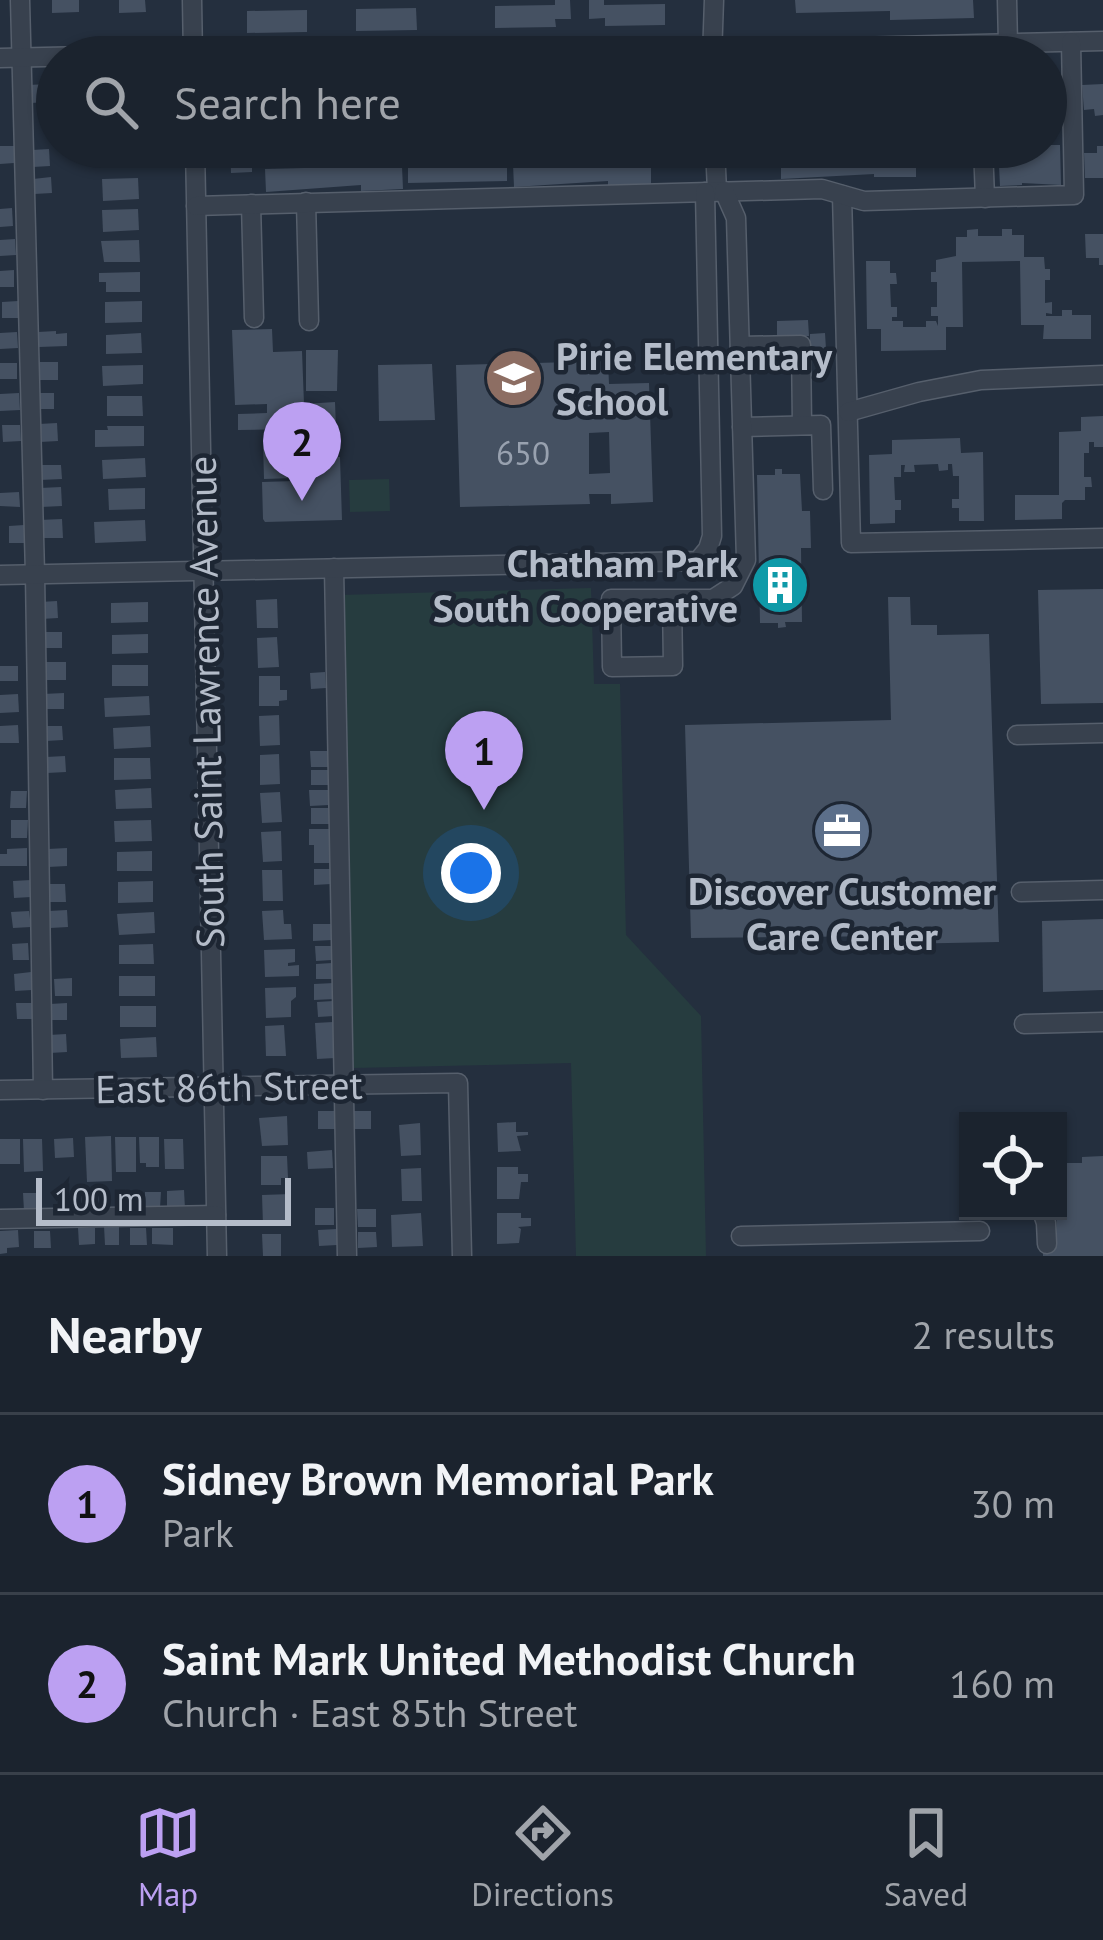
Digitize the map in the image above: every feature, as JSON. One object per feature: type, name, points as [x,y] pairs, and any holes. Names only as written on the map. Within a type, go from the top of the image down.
[{"type":"street","points":[[20,0],[43,1090]]},
{"type":"street","points":[[192,0],[193,36]]},
{"type":"street","points":[[713,36],[715,0]]},
{"type":"street","points":[[1006,0],[1008,36]]},
{"type":"street","points":[[1067,42],[1103,41]]},
{"type":"street","points":[[196,206],[822,188],[864,201],[1074,195],[1071,42]]},
{"type":"street","points":[[0,58],[36,58]]},
{"type":"street","name":"South Saint Lawrence Avenue","points":[[195,168],[217,1256]]},
{"type":"street","points":[[0,575],[698,561],[712,536],[716,168]]},
{"type":"street","points":[[984,168],[985,198]]},
{"type":"street","points":[[671,599],[673,666],[612,668],[611,599],[712,598],[734,586],[746,560],[736,218],[715,191]]},
{"type":"street","points":[[842,195],[851,543],[1103,538]]},
{"type":"street","points":[[306,202],[310,321]]},
{"type":"street","points":[[251,204],[254,318]]},
{"type":"street","points":[[740,346],[801,345],[802,425]]},
{"type":"street","points":[[848,412],[981,380],[1103,375]]},
{"type":"street","points":[[742,427],[821,425],[823,490]]},
{"type":"street","points":[[334,568],[347,1256]]},
{"type":"street","points":[[1017,735],[1103,733]]},
{"type":"street","points":[[1021,892],[1103,890]]},
{"type":"street","points":[[1024,1024],[1103,1022]]},
{"type":"street","name":"East 86th Street","points":[[0,1090],[458,1083],[462,1256]]},
{"type":"street","points":[[0,1219],[216,1215]]},
{"type":"street","points":[[1045,1220],[1047,1244]]},
{"type":"street","points":[[741,1236],[980,1232]]},
{"type":"green space","points":[[389,479],[390,511],[350,512],[349,480]]},
{"type":"green space","points":[[591,588],[594,684],[620,684],[626,935],[701,1016],[706,1256],[576,1256],[571,1063],[353,1068],[340,595]]},
{"type":"building","points":[[52,0],[79,0],[79,12],[52,13]]},
{"type":"building","points":[[119,0],[145,0],[146,12],[119,13]]},
{"type":"building","points":[[555,0],[570,0],[571,19],[555,19],[556,27],[495,28],[495,6],[555,5]]},
{"type":"building","points":[[589,0],[604,0],[604,5],[665,4],[665,25],[605,26],[605,18],[589,19]]},
{"type":"building","points":[[795,0],[973,0],[974,18],[890,20],[890,11],[796,13]]},
{"type":"building","points":[[416,8],[417,30],[356,31],[356,9]]},
{"type":"building","points":[[307,10],[307,32],[247,33],[247,11]]},
{"type":"building","points":[[1103,84],[1103,115],[1095,116],[1094,109],[1084,110],[1082,85]]},
{"type":"building","points":[[29,85],[36,85],[36,103],[31,103]]},
{"type":"building","points":[[0,146],[14,146],[14,163],[0,164]]},
{"type":"building","points":[[1097,146],[1103,146],[1103,178],[1085,178],[1084,153],[1097,153]]},
{"type":"building","points":[[231,168],[252,168],[252,172],[231,173]]},
{"type":"building","points":[[402,168],[403,189],[361,191],[361,185],[266,192],[265,169]]},
{"type":"building","points":[[408,168],[507,168],[507,181],[408,183]]},
{"type":"building","points":[[513,168],[651,168],[651,184],[608,185],[608,181],[514,187]]},
{"type":"building","points":[[781,168],[916,168],[916,177],[874,174],[781,179]]},
{"type":"building","points":[[999,168],[1061,168],[1061,185],[1000,186]]},
{"type":"building","points":[[51,177],[52,193],[34,194],[33,179]]},
{"type":"building","points":[[138,178],[139,199],[103,201],[102,179]]},
{"type":"building","points":[[12,208],[13,226],[0,227],[0,209]]},
{"type":"building","points":[[138,209],[139,230],[103,232],[102,210]]},
{"type":"building","points":[[978,229],[978,236],[1002,236],[1002,229],[1024,235],[1024,257],[1044,257],[1045,269],[1050,269],[1045,303],[1052,302],[1052,314],[1046,316],[1062,316],[1062,310],[1091,315],[1091,339],[1043,339],[1044,325],[1021,325],[1020,261],[962,262],[963,327],[946,327],[946,350],[881,351],[881,329],[867,329],[866,261],[890,261],[890,273],[896,273],[897,284],[890,284],[891,307],[897,307],[892,321],[903,321],[903,327],[926,327],[926,321],[936,321],[938,326],[938,316],[931,316],[931,307],[937,307],[937,282],[931,282],[931,272],[936,272],[936,260],[956,256],[956,237],[967,237],[967,230]]},
{"type":"building","points":[[1085,234],[1103,234],[1103,265],[1099,258],[1086,258]]},
{"type":"building","points":[[15,239],[16,255],[0,256],[0,240]]},
{"type":"building","points":[[139,240],[140,262],[104,262],[101,241]]},
{"type":"building","points":[[14,270],[14,287],[0,287],[0,271]]},
{"type":"building","points":[[140,272],[140,292],[106,292],[106,282],[99,282],[99,273]]},
{"type":"building","points":[[18,301],[18,318],[2,318],[2,302]]},
{"type":"building","points":[[142,301],[142,322],[105,323],[105,302]]},
{"type":"building","points":[[808,320],[809,336],[777,337],[777,321]]},
{"type":"building","points":[[272,329],[273,352],[302,351],[304,404],[335,402],[336,428],[318,429],[319,457],[340,457],[342,520],[263,519],[262,482],[294,478],[264,479],[263,443],[293,443],[292,429],[238,430],[238,414],[267,413],[267,404],[235,405],[232,330]]},
{"type":"building","points":[[17,332],[18,348],[0,349],[0,333]]},
{"type":"building","points":[[38,332],[67,333],[67,346],[39,347]]},
{"type":"building","points":[[141,333],[142,353],[106,354],[106,335]]},
{"type":"building","points":[[825,333],[826,349],[810,350],[810,334]]},
{"type":"building","points":[[306,350],[338,350],[337,391],[306,391]]},
{"type":"building","points":[[608,361],[609,384],[649,383],[653,502],[611,504],[611,494],[589,494],[590,504],[460,507],[456,365]],"holes":[[[609,432],[610,473],[589,474],[589,433]]]},
{"type":"building","points":[[39,362],[58,362],[58,380],[39,380]]},
{"type":"building","points":[[0,363],[17,363],[17,379],[0,379]]},
{"type":"building","points":[[432,364],[435,420],[379,421],[378,365]]},
{"type":"building","points":[[143,365],[143,384],[103,386],[102,366]]},
{"type":"building","points":[[19,393],[20,410],[0,411],[0,394]]},
{"type":"building","points":[[38,393],[54,393],[54,409],[38,409]]},
{"type":"building","points":[[107,396],[142,396],[143,416],[107,416]]},
{"type":"building","points":[[1103,416],[1103,447],[1089,442],[1089,453],[1084,453],[1084,477],[1091,477],[1092,487],[1085,487],[1085,500],[1065,500],[1062,519],[1015,520],[1015,495],[1059,495],[1059,432],[1081,431],[1081,417]]},
{"type":"building","points":[[57,423],[58,441],[40,442],[39,424]]},
{"type":"building","points":[[2,425],[20,425],[21,441],[3,442]]},
{"type":"building","points":[[107,426],[144,426],[144,446],[95,447],[95,430],[108,430]]},
{"type":"building","points":[[960,438],[961,453],[983,452],[984,521],[959,521],[959,508],[952,508],[952,499],[959,499],[959,476],[953,476],[952,464],[939,471],[938,464],[914,465],[915,472],[904,472],[905,465],[901,465],[901,477],[894,477],[895,500],[901,500],[895,523],[870,524],[869,455],[892,454],[892,440]]},
{"type":"building","points":[[145,458],[146,477],[103,479],[102,460]]},
{"type":"building","points":[[40,465],[61,465],[62,479],[40,480]]},
{"type":"building","name":"Chatham Park South Cooperative","points":[[775,469],[800,474],[802,511],[810,511],[811,548],[801,548],[802,622],[785,622],[786,627],[778,628],[778,623],[760,623],[757,475],[775,475]]},
{"type":"building","points":[[61,487],[62,506],[41,507],[40,488]]},
{"type":"building","points":[[145,488],[145,509],[109,510],[108,489]]},
{"type":"building","points":[[19,492],[20,507],[0,506],[0,493]]},
{"type":"building","points":[[62,519],[63,538],[40,538],[39,520]]},
{"type":"building","points":[[145,520],[146,541],[95,543],[94,522]]},
{"type":"building","points":[[24,525],[24,543],[9,543],[9,526]]},
{"type":"building","points":[[1103,589],[1103,703],[1041,704],[1038,590]]},
{"type":"building","name":"Discover Customer Care Center","points":[[888,597],[910,597],[911,625],[937,625],[937,635],[989,634],[999,942],[898,944],[898,936],[691,938],[685,725],[891,720]]},
{"type":"building","points":[[277,599],[278,628],[257,628],[256,600]]},
{"type":"building","points":[[57,601],[58,618],[41,619],[40,602]]},
{"type":"building","points":[[148,602],[148,622],[111,623],[111,603]]},
{"type":"building","points":[[43,632],[62,632],[62,648],[44,648]]},
{"type":"building","points":[[148,634],[148,653],[112,654],[112,635]]},
{"type":"building","points":[[277,637],[279,667],[258,668],[257,638]]},
{"type":"building","points":[[44,662],[66,662],[66,680],[44,680]]},
{"type":"building","points":[[112,665],[148,665],[148,686],[112,686]]},
{"type":"building","points":[[0,666],[18,666],[18,681],[0,681]]},
{"type":"building","points":[[325,672],[326,688],[311,689],[310,673]]},
{"type":"building","points":[[259,676],[280,676],[280,690],[287,690],[287,700],[279,701],[279,706],[259,706]]},
{"type":"building","points":[[64,693],[64,709],[43,709],[43,694]]},
{"type":"building","points":[[18,694],[19,712],[0,713],[0,695]]},
{"type":"building","points":[[149,696],[150,715],[105,717],[104,698]]},
{"type":"building","points":[[279,715],[280,745],[260,746],[259,716]]},
{"type":"building","points":[[18,725],[19,743],[0,743],[0,726]]},
{"type":"building","points":[[46,726],[62,726],[63,740],[46,741]]},
{"type":"building","points":[[150,726],[151,747],[114,749],[113,728]]},
{"type":"building","points":[[310,751],[328,751],[328,767],[311,767]]},
{"type":"building","points":[[279,754],[280,784],[260,785],[260,755]]},
{"type":"building","points":[[65,756],[66,772],[47,773],[46,757]]},
{"type":"building","points":[[114,758],[150,758],[151,779],[114,780]]},
{"type":"building","points":[[311,770],[329,770],[329,785],[311,785]]},
{"type":"building","points":[[151,788],[152,808],[116,809],[115,790]]},
{"type":"building","points":[[309,790],[329,790],[329,805],[310,806]]},
{"type":"building","points":[[11,791],[27,791],[26,808],[10,808]]},
{"type":"building","points":[[280,792],[282,822],[262,823],[260,793]]},
{"type":"building","points":[[311,808],[329,808],[330,824],[311,824]]},
{"type":"building","points":[[11,820],[28,820],[27,838],[11,838]]},
{"type":"building","points":[[151,820],[152,841],[115,842],[114,821]]},
{"type":"building","points":[[309,829],[329,829],[331,863],[314,863]]},
{"type":"building","points":[[281,831],[282,861],[263,862],[261,832]]},
{"type":"building","points":[[27,848],[27,866],[0,866],[0,854],[7,854],[7,849]]},
{"type":"building","points":[[67,848],[67,866],[48,867],[48,849]]},
{"type":"building","points":[[152,851],[152,871],[117,871],[117,852]]},
{"type":"building","points":[[314,869],[330,869],[331,884],[314,885]]},
{"type":"building","points":[[262,870],[282,870],[283,901],[263,901]]},
{"type":"building","points":[[31,880],[31,897],[14,898],[13,881]]},
{"type":"building","points":[[153,881],[153,902],[118,903],[118,882]]},
{"type":"building","points":[[49,884],[65,884],[66,902],[49,902]]},
{"type":"building","points":[[67,910],[68,927],[50,928],[49,911]]},
{"type":"building","points":[[283,910],[292,939],[264,940],[262,911]]},
{"type":"building","points":[[29,911],[31,927],[13,928],[11,912]]},
{"type":"building","points":[[154,912],[155,933],[119,935],[117,914]]},
{"type":"building","points":[[1103,919],[1103,990],[1043,992],[1042,921]]},
{"type":"building","points":[[313,924],[331,924],[332,940],[313,941]]},
{"type":"building","points":[[28,943],[29,960],[13,960],[12,944]]},
{"type":"building","points":[[153,944],[154,964],[119,964],[119,945]]},
{"type":"building","points":[[315,946],[332,946],[332,960],[316,961]]},
{"type":"building","points":[[295,949],[295,962],[288,966],[299,965],[299,976],[265,977],[264,950]]},
{"type":"building","points":[[332,963],[333,979],[316,979],[316,964]]},
{"type":"building","points":[[31,972],[32,990],[15,991],[14,974]]},
{"type":"building","points":[[119,976],[155,976],[155,996],[119,996]]},
{"type":"building","points":[[72,978],[72,996],[55,996],[54,979]]},
{"type":"building","points":[[334,983],[334,999],[314,1000],[314,984]]},
{"type":"building","points":[[296,987],[291,1017],[266,1018],[265,988]]},
{"type":"building","points":[[333,1001],[334,1016],[318,1017],[317,1002]]},
{"type":"building","points":[[16,1003],[33,1003],[34,1019],[17,1019]]},
{"type":"building","points":[[67,1003],[67,1020],[51,1020],[50,1004]]},
{"type":"building","points":[[120,1006],[156,1006],[156,1027],[120,1027]]},
{"type":"building","points":[[333,1022],[335,1058],[317,1059],[315,1023]]},
{"type":"building","points":[[284,1025],[286,1056],[266,1056],[265,1026]]},
{"type":"building","points":[[66,1034],[67,1052],[50,1053],[49,1035]]},
{"type":"building","points":[[156,1037],[157,1057],[121,1058],[120,1039]]},
{"type":"building","points":[[318,1111],[336,1111],[336,1129],[318,1129]]},
{"type":"building","points":[[353,1111],[371,1111],[371,1129],[353,1129]]},
{"type":"building","points":[[287,1116],[288,1145],[262,1146],[259,1118]]},
{"type":"building","points":[[516,1122],[516,1132],[528,1132],[517,1136],[521,1151],[498,1152],[497,1123]]},
{"type":"building","points":[[420,1123],[421,1155],[401,1156],[399,1125]]},
{"type":"building","points":[[111,1136],[112,1181],[87,1182],[85,1137]]},
{"type":"building","points":[[115,1137],[136,1137],[136,1172],[116,1172]]},
{"type":"building","points":[[139,1137],[159,1137],[159,1167],[140,1163]]},
{"type":"building","points":[[73,1138],[74,1157],[55,1158],[54,1139]]},
{"type":"building","points":[[0,1139],[20,1139],[20,1164],[0,1164]]},
{"type":"building","points":[[23,1139],[42,1139],[43,1171],[24,1172]]},
{"type":"building","points":[[164,1139],[183,1139],[184,1169],[165,1169]]},
{"type":"building","points":[[332,1150],[333,1168],[308,1169],[307,1152]]},
{"type":"building","points":[[261,1156],[287,1156],[288,1178],[281,1178],[281,1185],[261,1185]]},
{"type":"building","points":[[1103,1156],[1103,1256],[1043,1256],[1043,1244],[1056,1244],[1057,1220],[1067,1220],[1067,1163],[1082,1163],[1082,1157]]},
{"type":"building","points":[[497,1167],[518,1167],[518,1174],[528,1174],[528,1182],[521,1182],[519,1199],[497,1199]]},
{"type":"building","points":[[421,1168],[422,1201],[402,1201],[401,1169]]},
{"type":"building","points":[[184,1190],[185,1209],[167,1209],[167,1191]]},
{"type":"building","points":[[99,1191],[99,1212],[81,1212],[81,1192]]},
{"type":"building","points":[[145,1192],[161,1192],[160,1208],[145,1208]]},
{"type":"building","points":[[23,1193],[40,1193],[41,1210],[24,1211]]},
{"type":"building","points":[[291,1194],[290,1223],[263,1225],[262,1195]]},
{"type":"building","points":[[315,1208],[334,1208],[334,1225],[315,1225]]},
{"type":"building","points":[[357,1209],[376,1209],[376,1227],[358,1227]]},
{"type":"building","points":[[421,1213],[423,1246],[392,1247],[391,1215]]},
{"type":"building","points":[[497,1213],[531,1218],[531,1226],[518,1227],[519,1243],[497,1244]]},
{"type":"building","points":[[119,1225],[119,1245],[105,1245],[104,1226]]},
{"type":"building","points":[[78,1228],[95,1228],[95,1244],[79,1245]]},
{"type":"building","points":[[130,1228],[146,1228],[147,1245],[130,1245]]},
{"type":"building","points":[[152,1228],[173,1228],[173,1245],[152,1244]]},
{"type":"building","points":[[337,1229],[337,1245],[319,1246],[318,1230]]},
{"type":"building","points":[[18,1230],[19,1247],[0,1254],[0,1231]]},
{"type":"building","points":[[34,1231],[50,1231],[51,1248],[34,1248]]},
{"type":"building","points":[[358,1232],[376,1232],[377,1247],[358,1248]]},
{"type":"building","points":[[262,1234],[281,1234],[281,1256],[263,1256]]},
{"type":"place","name":"Pirie Elementary School","points":[[514,378]]},
{"type":"place","name":"Saint Mark United Methodist Church","points":[[302,501]]},
{"type":"place","name":"Chatham Park South Cooperative","points":[[780,585]]},
{"type":"place","name":"Sidney Brown Memorial Park","points":[[484,810]]},
{"type":"place","name":"Discover Customer Care Center","points":[[842,831]]}]
